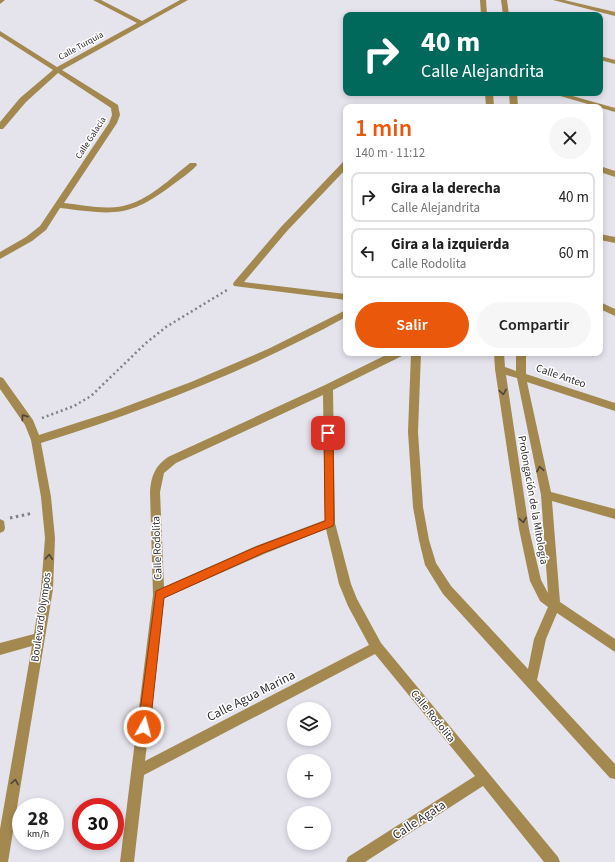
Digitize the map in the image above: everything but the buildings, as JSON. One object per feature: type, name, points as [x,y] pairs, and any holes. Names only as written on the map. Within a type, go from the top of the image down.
[{"type":"street","points":[[96,0],[142,22]]},
{"type":"street","name":"Calle Turquia","points":[[0,127],[23,100],[57,70],[184,0]]},
{"type":"street","points":[[482,0],[484,12]]},
{"type":"street","points":[[504,0],[506,12]]},
{"type":"street","points":[[559,0],[615,14]]},
{"type":"street","name":"Calle Galacia","points":[[0,33],[115,107],[116,115],[113,123],[43,228],[29,239],[1,253]]},
{"type":"street","points":[[603,59],[615,62]]},
{"type":"street","points":[[565,96],[594,104]]},
{"type":"street","points":[[603,107],[615,110]]},
{"type":"street","points":[[58,205],[105,210],[124,209],[151,196],[193,165]]},
{"type":"street","points":[[237,284],[284,229],[343,167]]},
{"type":"street","points":[[603,170],[615,174]]},
{"type":"street","points":[[603,238],[615,240]]},
{"type":"street","points":[[237,284],[343,297]]},
{"type":"street","points":[[603,307],[615,313]]},
{"type":"street","points":[[36,440],[107,418],[206,382],[296,341],[343,315]]},
{"type":"street","name":"Calle Rodolita","points":[[127,862],[159,595],[155,492],[156,477],[161,467],[172,460],[328,388],[393,356]]},
{"type":"street","points":[[416,356],[413,432],[418,507],[424,540],[431,565],[447,590],[615,773]]},
{"type":"street","name":"Prolongación de la Mitología","points":[[499,356],[529,552],[536,581],[544,597],[555,606]]},
{"type":"street","name":"Prolongación de la Mitología","points":[[521,356],[521,375],[546,495],[555,606]]},
{"type":"street","name":"Calle Anteo","points":[[500,369],[615,407]]},
{"type":"street","name":"Boulevard Olympos","points":[[0,381],[28,423],[36,440],[46,497],[50,538],[47,589],[1,862]]},
{"type":"street","name":"Calle Rodolita","points":[[328,388],[330,523],[345,584],[352,602],[377,647],[553,862]]},
{"type":"street","points":[[546,495],[615,514]]},
{"type":"street","points":[[0,528],[3,521]]},
{"type":"street","points":[[159,595],[260,550],[330,523]]},
{"type":"street","points":[[531,681],[540,639],[555,606],[615,646]]},
{"type":"street","points":[[0,649],[39,638]]},
{"type":"street","name":"Calle Agua Marina","points":[[139,771],[377,647]]},
{"type":"street","name":"Calle Agata","points":[[353,862],[484,778]]},
{"type":"path","points":[[28,423],[74,406],[91,396],[146,343],[166,327],[237,284]]},
{"type":"path","points":[[3,521],[47,510]]},
{"type":"route","points":[[144,727],[159,595],[260,550],[330,523],[328,433]]}]
